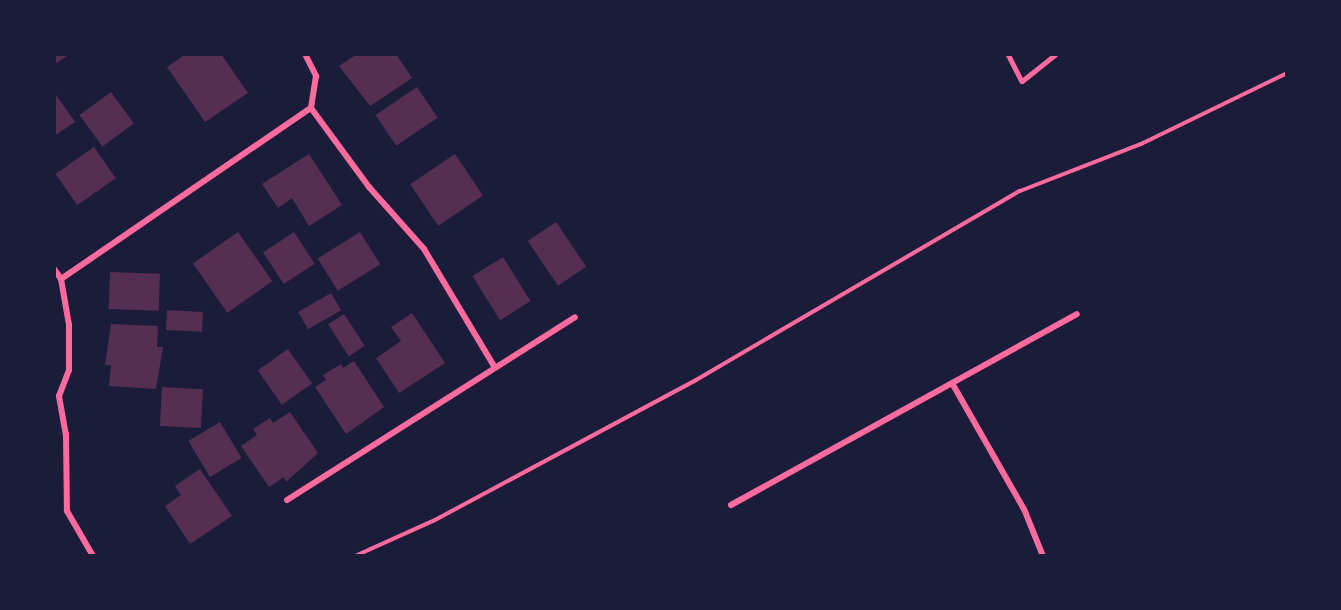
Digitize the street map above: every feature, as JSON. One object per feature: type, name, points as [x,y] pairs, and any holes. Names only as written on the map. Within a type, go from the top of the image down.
[{"type":"street","points":[[305,54],[316,76],[311,108],[369,187],[424,249],[494,366]]},
{"type":"street","points":[[61,279],[311,108]]},
{"type":"street","points":[[54,269],[61,279],[69,325],[69,370],[56,396],[66,434],[68,511],[93,556]]},
{"type":"street","points":[[731,505],[1077,314]]},
{"type":"street","points":[[287,500],[494,366],[575,317]]},
{"type":"street","points":[[952,383],[1024,509],[1043,556]]},
{"type":"lane","points":[[1008,54],[1022,81],[1056,54]]},
{"type":"path","points":[[355,556],[512,480],[737,357],[1020,191],[1141,144],[1287,73]]},
{"type":"building","points":[[54,54],[70,54],[54,65]]},
{"type":"building","points":[[186,54],[221,54],[248,93],[205,122],[167,67]]},
{"type":"building","points":[[357,54],[396,54],[412,78],[370,106],[339,66]]},
{"type":"building","points":[[417,87],[438,118],[396,146],[376,115]]},
{"type":"building","points":[[54,92],[75,122],[54,136]]},
{"type":"building","points":[[111,92],[134,124],[102,146],[79,115]]},
{"type":"building","points":[[94,147],[116,178],[77,205],[55,174]]},
{"type":"building","points":[[309,154],[342,205],[309,226],[292,198],[278,208],[262,184]]},
{"type":"building","points":[[455,154],[483,195],[438,226],[410,184]]},
{"type":"building","points":[[556,222],[586,267],[558,286],[528,241]]},
{"type":"building","points":[[238,232],[272,281],[227,313],[193,264]]},
{"type":"building","points":[[294,232],[315,264],[284,284],[263,252]]},
{"type":"building","points":[[360,232],[380,264],[338,291],[318,258]]},
{"type":"building","points":[[503,257],[531,301],[500,320],[472,276]]},
{"type":"building","points":[[110,272],[160,274],[159,311],[109,309]]},
{"type":"building","points":[[331,293],[341,310],[308,329],[298,312]]},
{"type":"building","points":[[167,310],[203,312],[202,332],[166,330]]},
{"type":"building","points":[[412,313],[445,363],[399,393],[376,358],[401,341],[391,327]]},
{"type":"building","points":[[344,314],[365,346],[349,356],[328,324]]},
{"type":"building","points":[[111,324],[158,326],[157,347],[163,347],[156,389],[109,386],[111,365],[105,365]]},
{"type":"building","points":[[288,349],[312,383],[282,405],[258,370]]},
{"type":"building","points":[[354,361],[384,407],[346,434],[315,387],[326,380],[323,375],[341,364],[343,368]]},
{"type":"building","points":[[162,387],[203,389],[201,428],[160,426]]},
{"type":"building","points":[[290,412],[318,453],[286,482],[284,477],[269,487],[241,446],[257,435],[253,429],[270,418],[273,423]]},
{"type":"building","points":[[220,422],[242,458],[210,477],[188,441]]},
{"type":"building","points":[[200,469],[232,516],[190,544],[165,506],[181,495],[175,486]]}]
